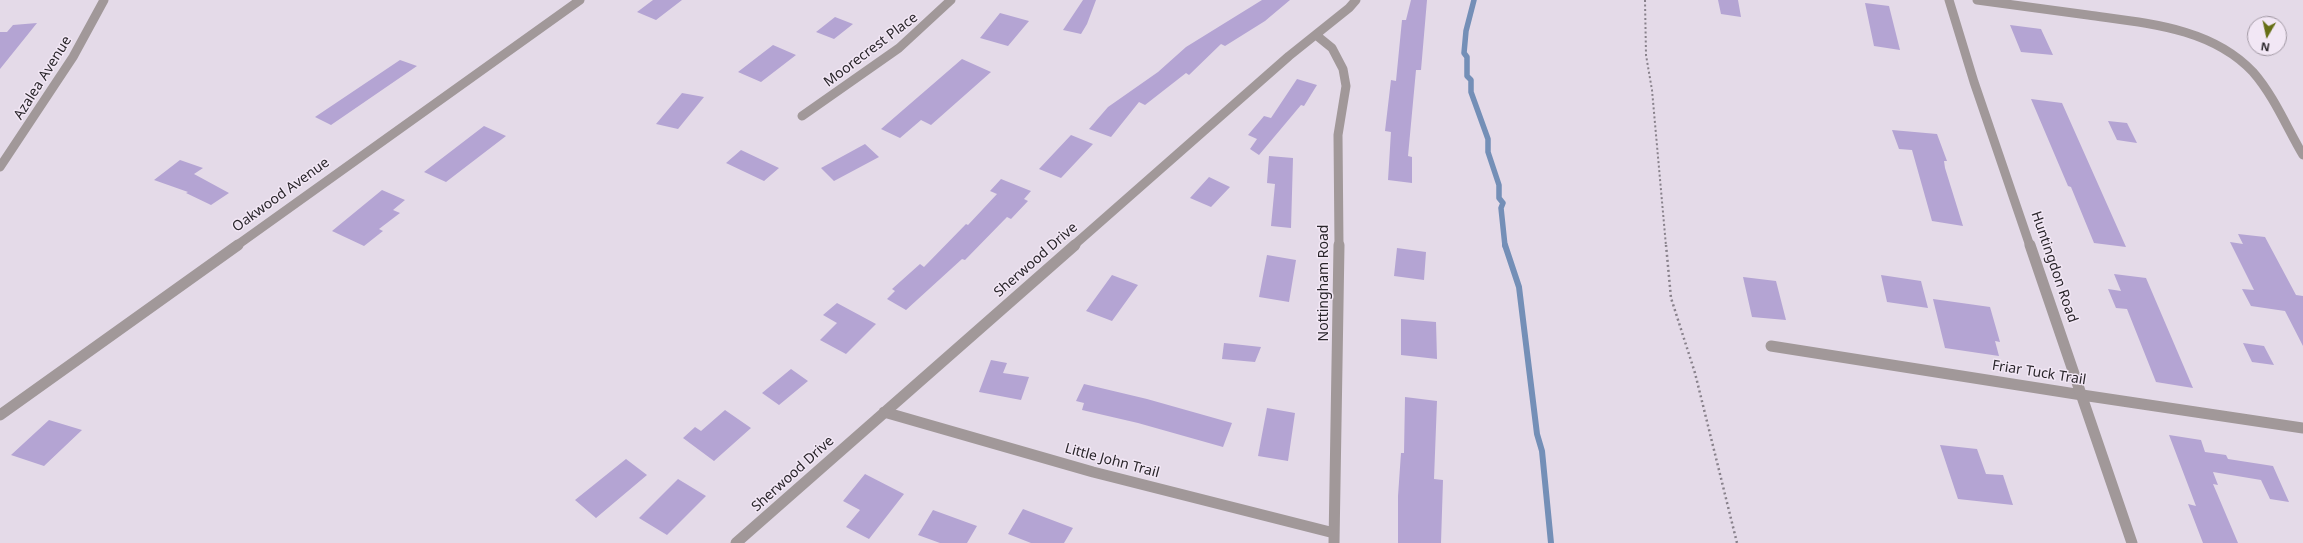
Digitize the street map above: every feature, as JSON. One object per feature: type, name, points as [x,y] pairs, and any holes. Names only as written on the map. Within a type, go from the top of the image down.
[{"type":"street","name":"Azalea Avenue","points":[[0,167],[73,57],[104,0]]},
{"type":"street","name":"Oakwood Avenue","points":[[0,415],[580,0]]},
{"type":"street","name":"Moorecrest Place","points":[[802,116],[863,74],[910,39],[951,0]]},
{"type":"street","name":"Sherwood Drive","points":[[736,543],[1283,61],[1316,35],[1356,0]]},
{"type":"street","name":"Huntingdon Road","points":[[1950,0],[1974,82],[2132,543]]},
{"type":"street","points":[[1977,0],[2164,26],[2185,32],[2218,46],[2237,58],[2261,83],[2303,155]]},
{"type":"street","name":"Nottingham Road","points":[[1316,35],[1332,48],[1343,69],[1346,86],[1338,135],[1339,285],[1334,538]]},
{"type":"street","name":"Friar Tuck Trail","points":[[1771,346],[2303,428]]},
{"type":"street","name":"Little John Trail","points":[[884,412],[1093,472],[1334,538]]},
{"type":"path","points":[[1645,0],[1646,55],[1652,90],[1671,298],[1695,373],[1737,543]]},
{"type":"building","points":[[653,0],[682,0],[656,20],[637,12]]},
{"type":"building","points":[[1083,0],[1096,0],[1087,24],[1081,34],[1063,30]]},
{"type":"building","points":[[1262,0],[1290,0],[1265,21],[1225,46],[1221,44],[1189,75],[1186,73],[1145,105],[1139,102],[1111,137],[1089,129],[1108,107],[1158,72],[1186,47]]},
{"type":"building","points":[[1411,0],[1427,0],[1421,70],[1416,70],[1408,156],[1412,157],[1412,183],[1388,180],[1391,132],[1385,131],[1391,80],[1396,81],[1402,20],[1406,20]]},
{"type":"building","points":[[1718,0],[1738,0],[1741,17],[1721,14]]},
{"type":"building","points":[[1865,3],[1889,6],[1900,50],[1874,46]]},
{"type":"building","points":[[1000,13],[1029,21],[1008,46],[980,38]]},
{"type":"building","points":[[835,17],[853,24],[834,39],[816,32]]},
{"type":"building","points":[[37,23],[0,69],[0,32],[7,32],[13,25]]},
{"type":"building","points":[[2010,25],[2041,29],[2053,55],[2021,52]]},
{"type":"building","points":[[773,45],[796,55],[761,82],[738,72]]},
{"type":"building","points":[[962,59],[991,72],[931,125],[921,120],[900,138],[881,129]]},
{"type":"building","points":[[400,60],[417,66],[331,125],[315,117]]},
{"type":"building","points":[[1297,79],[1317,85],[1304,106],[1301,105],[1259,155],[1250,149],[1257,139],[1248,135],[1264,116],[1271,118]]},
{"type":"building","points":[[682,93],[704,97],[678,129],[656,124]]},
{"type":"building","points":[[2031,99],[2062,103],[2126,247],[2094,243],[2071,187],[2068,186]]},
{"type":"building","points":[[2108,121],[2127,123],[2137,143],[2117,140]]},
{"type":"building","points":[[484,126],[506,136],[446,182],[424,172]]},
{"type":"building","points":[[1892,130],[1937,134],[1947,161],[1944,161],[1945,168],[1963,226],[1932,221],[1912,150],[1899,149]]},
{"type":"building","points":[[1071,135],[1093,144],[1061,178],[1039,169]]},
{"type":"building","points":[[865,144],[879,157],[834,181],[821,168]]},
{"type":"building","points":[[741,150],[779,168],[764,181],[726,163]]},
{"type":"building","points":[[1269,156],[1293,158],[1291,228],[1271,226],[1275,184],[1267,183]]},
{"type":"building","points":[[180,160],[203,168],[194,174],[229,193],[211,205],[186,193],[188,192],[154,180]]},
{"type":"building","points":[[1209,177],[1230,187],[1211,207],[1190,198]]},
{"type":"building","points":[[1001,179],[1031,191],[1024,199],[1028,201],[1011,219],[1007,217],[965,260],[962,259],[906,310],[887,299],[895,291],[892,289],[920,264],[924,267],[966,224],[968,225],[997,194],[990,191]]},
{"type":"building","points":[[382,190],[405,200],[393,210],[400,213],[379,229],[383,231],[364,246],[332,231]]},
{"type":"building","points":[[2238,234],[2265,237],[2296,295],[2303,296],[2303,346],[2285,311],[2251,306],[2242,289],[2254,290],[2230,242],[2243,244]]},
{"type":"building","points":[[1397,248],[1426,252],[1424,280],[1394,276]]},
{"type":"building","points":[[1267,255],[1296,260],[1289,302],[1259,297]]},
{"type":"building","points":[[2114,274],[2146,278],[2193,388],[2156,382],[2127,309],[2116,308],[2108,289],[2121,291]]},
{"type":"building","points":[[1112,275],[1138,285],[1112,321],[1086,311]]},
{"type":"building","points":[[1881,275],[1921,281],[1928,308],[1887,302]]},
{"type":"building","points":[[1743,277],[1776,281],[1786,320],[1752,317]]},
{"type":"building","points":[[1933,299],[1990,307],[2000,342],[1995,341],[1999,356],[1945,348]]},
{"type":"building","points":[[837,303],[876,324],[846,354],[820,340],[837,323],[823,315]]},
{"type":"building","points":[[1401,319],[1436,322],[1437,359],[1401,355]]},
{"type":"building","points":[[1224,343],[1261,347],[1255,362],[1222,359]]},
{"type":"building","points":[[2243,343],[2264,346],[2274,365],[2252,362]]},
{"type":"building","points":[[991,360],[1007,363],[1003,373],[1029,377],[1021,400],[979,392]]},
{"type":"building","points":[[791,369],[808,381],[779,405],[762,393]]},
{"type":"building","points":[[1084,384],[1147,399],[1232,423],[1223,447],[1138,423],[1082,410],[1084,403],[1076,401]]},
{"type":"building","points":[[1405,397],[1437,401],[1434,479],[1443,480],[1441,543],[1398,543],[1398,496],[1401,453],[1404,453]]},
{"type":"building","points":[[1267,408],[1295,413],[1288,461],[1258,456]]},
{"type":"building","points":[[725,410],[751,428],[714,461],[683,438],[695,427],[701,431]]},
{"type":"building","points":[[49,420],[82,430],[44,466],[11,455]]},
{"type":"building","points":[[2169,435],[2201,440],[2205,452],[2226,455],[2228,459],[2273,466],[2289,502],[2270,499],[2261,480],[2213,472],[2218,485],[2213,484],[2238,543],[2203,543],[2188,504],[2196,506]]},
{"type":"building","points":[[1940,445],[1977,449],[1986,474],[2003,475],[2013,505],[1958,499]]},
{"type":"building","points":[[626,459],[647,475],[596,518],[575,500]]},
{"type":"building","points":[[865,474],[904,494],[869,539],[846,527],[860,510],[843,501]]},
{"type":"building","points":[[678,479],[706,496],[667,535],[639,518]]},
{"type":"building","points":[[1023,509],[1073,528],[1064,543],[1031,543],[1008,534]]},
{"type":"building","points":[[933,510],[977,526],[967,543],[940,543],[918,535]]},
{"type":"waterway","points":[[1474,0],[1466,31],[1464,53],[1467,57],[1467,76],[1471,80],[1471,92],[1488,139],[1488,152],[1499,185],[1499,198],[1503,203],[1501,208],[1505,246]]},
{"type":"waterway","points":[[1505,245],[1519,287],[1537,434],[1542,451],[1551,543]]}]
